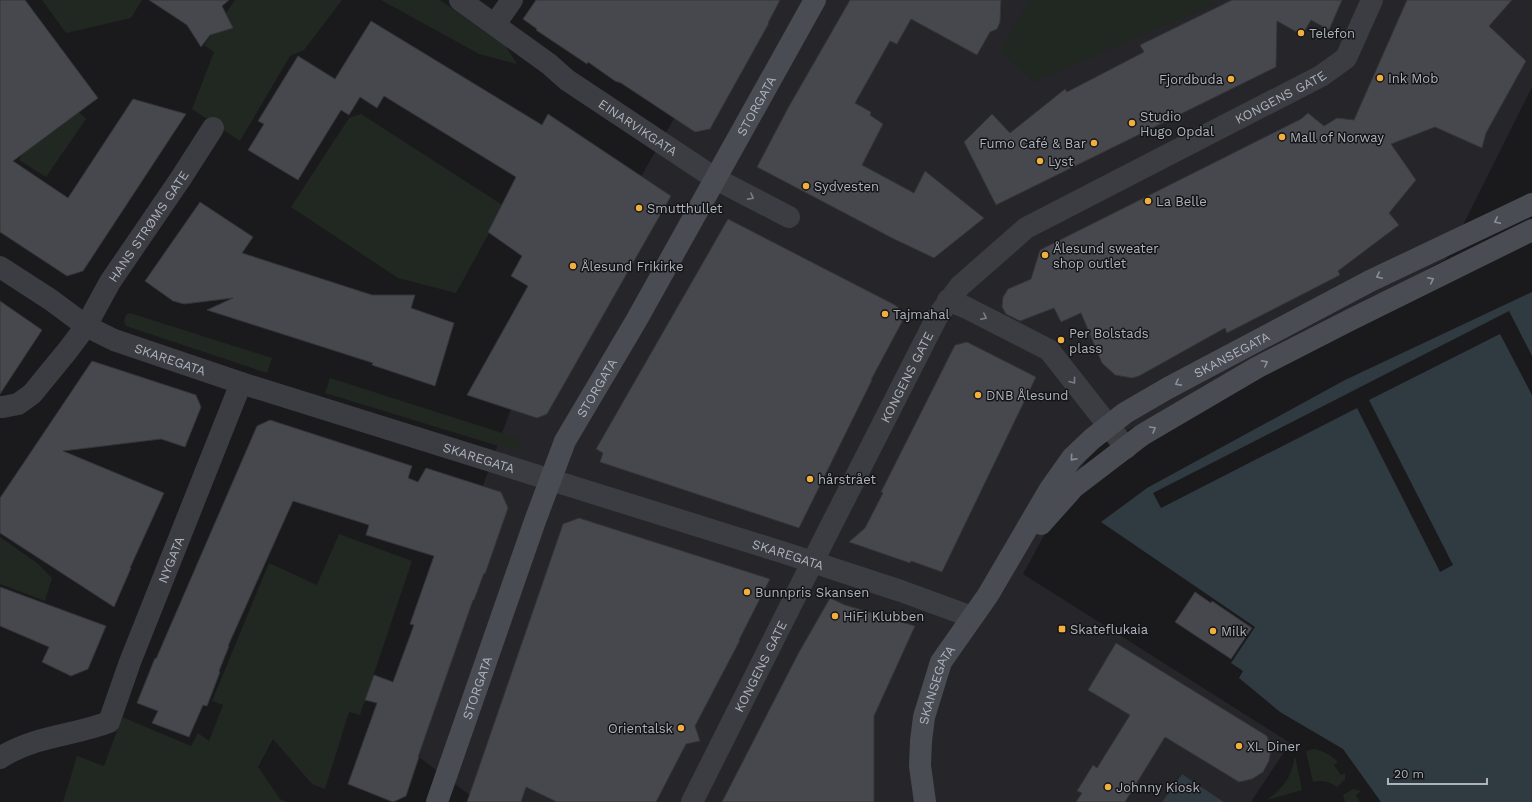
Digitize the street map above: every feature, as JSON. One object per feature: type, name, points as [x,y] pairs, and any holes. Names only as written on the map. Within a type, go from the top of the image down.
[{"type":"street","name":"EINARVIKGATA","points":[[460,0],[496,24],[549,64],[567,80],[716,179],[789,217]]},
{"type":"street","points":[[496,24],[512,0]]},
{"type":"street","name":"STORGATA","points":[[437,802],[550,479],[565,441],[636,321],[815,0]]},
{"type":"street","name":"KONGENS GATE","points":[[692,802],[812,563],[937,318],[948,300],[960,286],[1026,228],[1321,76],[1346,58],[1372,0]]},
{"type":"street","name":"HANS STRØMS GATE","points":[[0,406],[3,407],[18,404],[32,394],[86,326],[110,282],[213,128]]},
{"type":"street","name":"SKANSEGATA","points":[[996,582],[1050,489],[1072,458],[1125,413],[1168,388],[1370,281],[1532,204]]},
{"type":"street","name":"SKANSEGATA","points":[[925,802],[920,766],[921,741],[924,717],[941,662],[996,582],[1046,519],[1074,487],[1142,435],[1258,367],[1357,316],[1532,230]]},
{"type":"street","name":"SKAREGATA","points":[[0,267],[86,326],[114,340],[241,383],[550,479],[901,591],[972,617]]},
{"type":"street","points":[[948,300],[967,308],[1049,350],[1126,448]]},
{"type":"street","name":"NYGATA","points":[[0,758],[10,751],[32,742],[95,728],[109,722],[130,662],[241,383]]},
{"type":"shaded area","points":[[42,0],[142,0],[131,18],[66,33]]},
{"type":"shaded area","points":[[235,0],[342,0],[304,50],[290,56],[240,141],[192,109],[214,52],[204,45]]},
{"type":"shaded area","points":[[381,0],[440,0],[505,45],[517,64],[479,54]]},
{"type":"shaded area","points":[[741,0],[1532,0],[1532,87],[1446,259],[1091,450],[1023,574],[1290,743],[1251,802],[1224,802],[1182,774],[1162,802],[479,802],[392,737],[513,403]]},
{"type":"shaded area","points":[[1029,0],[1206,0],[1215,4],[1034,82],[1001,51]]},
{"type":"shaded area","points":[[0,93],[78,111],[86,119],[46,177],[19,160],[23,153]]},
{"type":"shaded area","points":[[361,114],[504,206],[456,293],[398,278],[291,207],[349,118]]},
{"type":"shaded area","points":[[1532,292],[1532,802],[1381,802],[1343,749],[1280,712],[1239,678],[1243,671],[1231,663],[1255,627],[1101,522],[1147,488],[1345,380]]},
{"type":"shaded area","points":[[130,313],[272,358],[267,373],[126,326],[124,321],[126,315]]},
{"type":"shaded area","points":[[330,378],[515,437],[520,441],[518,448],[512,450],[325,393]]},
{"type":"shaded area","points":[[339,534],[412,561],[360,715],[349,712],[325,789],[312,784],[273,739],[258,767],[280,799],[287,802],[63,802],[77,756],[104,766],[122,717],[191,746],[198,733],[209,741],[223,705],[212,701],[269,563],[317,585]]},
{"type":"shaded area","points":[[0,537],[37,563],[52,578],[45,601],[0,584]]},
{"type":"shaded area","points":[[1314,749],[1333,757],[1338,762],[1334,765],[1341,775],[1345,773],[1345,779],[1337,787],[1331,783],[1320,781],[1313,782],[1306,751]]},
{"type":"shaded area","points":[[1295,756],[1302,790],[1267,800],[1283,786],[1289,776]]},
{"type":"shaded area","points":[[1182,774],[1224,802],[1162,802]]},
{"type":"shaded area","points":[[1353,789],[1361,791],[1356,795],[1360,802],[1345,802],[1343,795]]},
{"type":"pier","points":[[1509,311],[1532,356],[1532,395],[1500,334],[1369,400],[1453,565],[1440,572],[1357,408],[1161,508],[1153,493]]},
{"type":"building","points":[[0,0],[25,0],[98,98],[13,161],[68,198],[133,99],[186,114],[83,271],[67,276],[0,232]]},
{"type":"building","points":[[149,0],[229,0],[222,6],[233,28],[210,35],[201,47],[187,25]]},
{"type":"building","points":[[536,0],[780,0],[769,23],[710,129],[695,132],[621,83],[615,81],[588,62],[587,64],[536,30],[537,29],[523,19]]},
{"type":"building","points":[[850,0],[1001,0],[1000,22],[997,29],[990,32],[977,55],[911,19],[897,44],[890,41],[855,103],[871,112],[870,115],[883,124],[862,165],[914,193],[925,171],[984,218],[934,258],[892,238],[757,167],[788,108]]},
{"type":"building","points":[[1232,0],[1342,0],[1329,30],[1311,20],[1302,35],[1277,21],[1276,67],[996,205],[964,142],[992,114],[1010,133],[1065,89],[1067,92],[1144,52],[1140,45]]},
{"type":"building","points":[[1407,0],[1512,0],[1489,26],[1526,61],[1486,133],[1482,148],[1435,127],[1391,144],[1416,180],[1389,213],[1399,225],[1338,271],[1340,275],[1227,333],[1225,328],[1139,376],[1132,378],[1115,375],[1102,363],[1081,313],[1061,322],[1054,308],[1020,321],[1006,314],[1002,307],[1003,297],[1008,289],[1031,279],[1040,250],[1301,119],[1308,113],[1324,126],[1337,118],[1354,120]]},
{"type":"building","points":[[371,21],[542,125],[548,114],[671,196],[547,414],[537,418],[467,395],[528,286],[511,276],[522,256],[488,232],[516,177],[384,96],[377,108],[360,97],[349,115],[341,110],[298,180],[248,150],[264,124],[258,121],[298,56],[335,79]]},
{"type":"building","points":[[200,202],[253,237],[242,253],[372,295],[415,295],[411,308],[454,323],[435,386],[372,365],[373,363],[207,310],[233,298],[184,304],[173,301],[145,281]]},
{"type":"building","points":[[728,219],[895,305],[901,310],[903,320],[871,380],[799,528],[600,462],[603,453],[596,449]]},
{"type":"building","points":[[0,301],[42,330],[0,394]]},
{"type":"building","points":[[967,342],[1036,377],[942,572],[911,561],[910,563],[849,542],[865,528],[883,493],[881,492],[955,345]]},
{"type":"building","points":[[92,361],[196,395],[201,407],[185,447],[161,439],[63,451],[164,493],[114,607],[0,533],[0,498]]},
{"type":"building","points":[[270,420],[412,466],[408,478],[418,482],[426,468],[501,492],[508,508],[485,574],[484,573],[473,600],[418,757],[406,796],[393,802],[348,784],[377,703],[365,700],[374,675],[393,682],[414,625],[410,624],[434,556],[366,535],[369,525],[293,501],[228,646],[207,706],[203,705],[189,737],[152,723],[158,711],[137,703],[155,658],[156,659],[257,426]]},
{"type":"building","points":[[579,518],[770,579],[695,726],[700,741],[686,744],[656,802],[557,802],[526,787],[521,802],[467,802],[563,524]]},
{"type":"building","points":[[0,587],[106,626],[88,669],[71,676],[42,662],[49,647],[0,626]]},
{"type":"building","points":[[1195,592],[1211,603],[1212,601],[1252,628],[1231,659],[1175,622]]},
{"type":"building","points":[[830,598],[845,605],[915,626],[874,716],[874,802],[722,802],[798,654]]},
{"type":"building","points":[[1116,643],[1267,736],[1271,748],[1269,761],[1263,772],[1252,779],[1239,782],[1165,737],[1125,802],[1076,802],[1082,793],[1077,791],[1093,765],[1097,768],[1130,715],[1088,690]]},
{"type":"place","name":"Telefon","points":[[1301,33]]},
{"type":"place","name":"Ink Mob","points":[[1380,78]]},
{"type":"place","name":"Fjordbuda","points":[[1231,79]]},
{"type":"place","name":"Studio Hugo Opdal","points":[[1132,123]]},
{"type":"place","name":"Mall of Norway","points":[[1282,137]]},
{"type":"place","name":"Fumo Café & Bar","points":[[1094,143]]},
{"type":"place","name":"Lyst","points":[[1040,161]]},
{"type":"place","name":"Sydvesten","points":[[806,186]]},
{"type":"place","name":"La Belle","points":[[1148,201]]},
{"type":"place","name":"Smutthullet","points":[[639,208]]},
{"type":"place","name":"Ålesund sweater shop outlet","points":[[1045,255]]},
{"type":"place","name":"Ålesund Frikirke","points":[[573,266]]},
{"type":"place","name":"Tajmahal","points":[[885,314]]},
{"type":"place","name":"Per Bolstads plass","points":[[1061,340]]},
{"type":"place","name":"DNB Ålesund","points":[[978,395]]},
{"type":"place","name":"hårstrået","points":[[810,479]]},
{"type":"place","name":"Bunnpris Skansen","points":[[747,592]]},
{"type":"place","name":"HiFi Klubben","points":[[835,616]]},
{"type":"place","name":"Skateflukaia","points":[[1062,629]]},
{"type":"place","name":"Milk","points":[[1213,631]]},
{"type":"place","name":"Orientalsk","points":[[681,728]]},
{"type":"place","name":"XL Diner","points":[[1239,746]]},
{"type":"place","name":"Johnny Kiosk","points":[[1108,787]]}]
